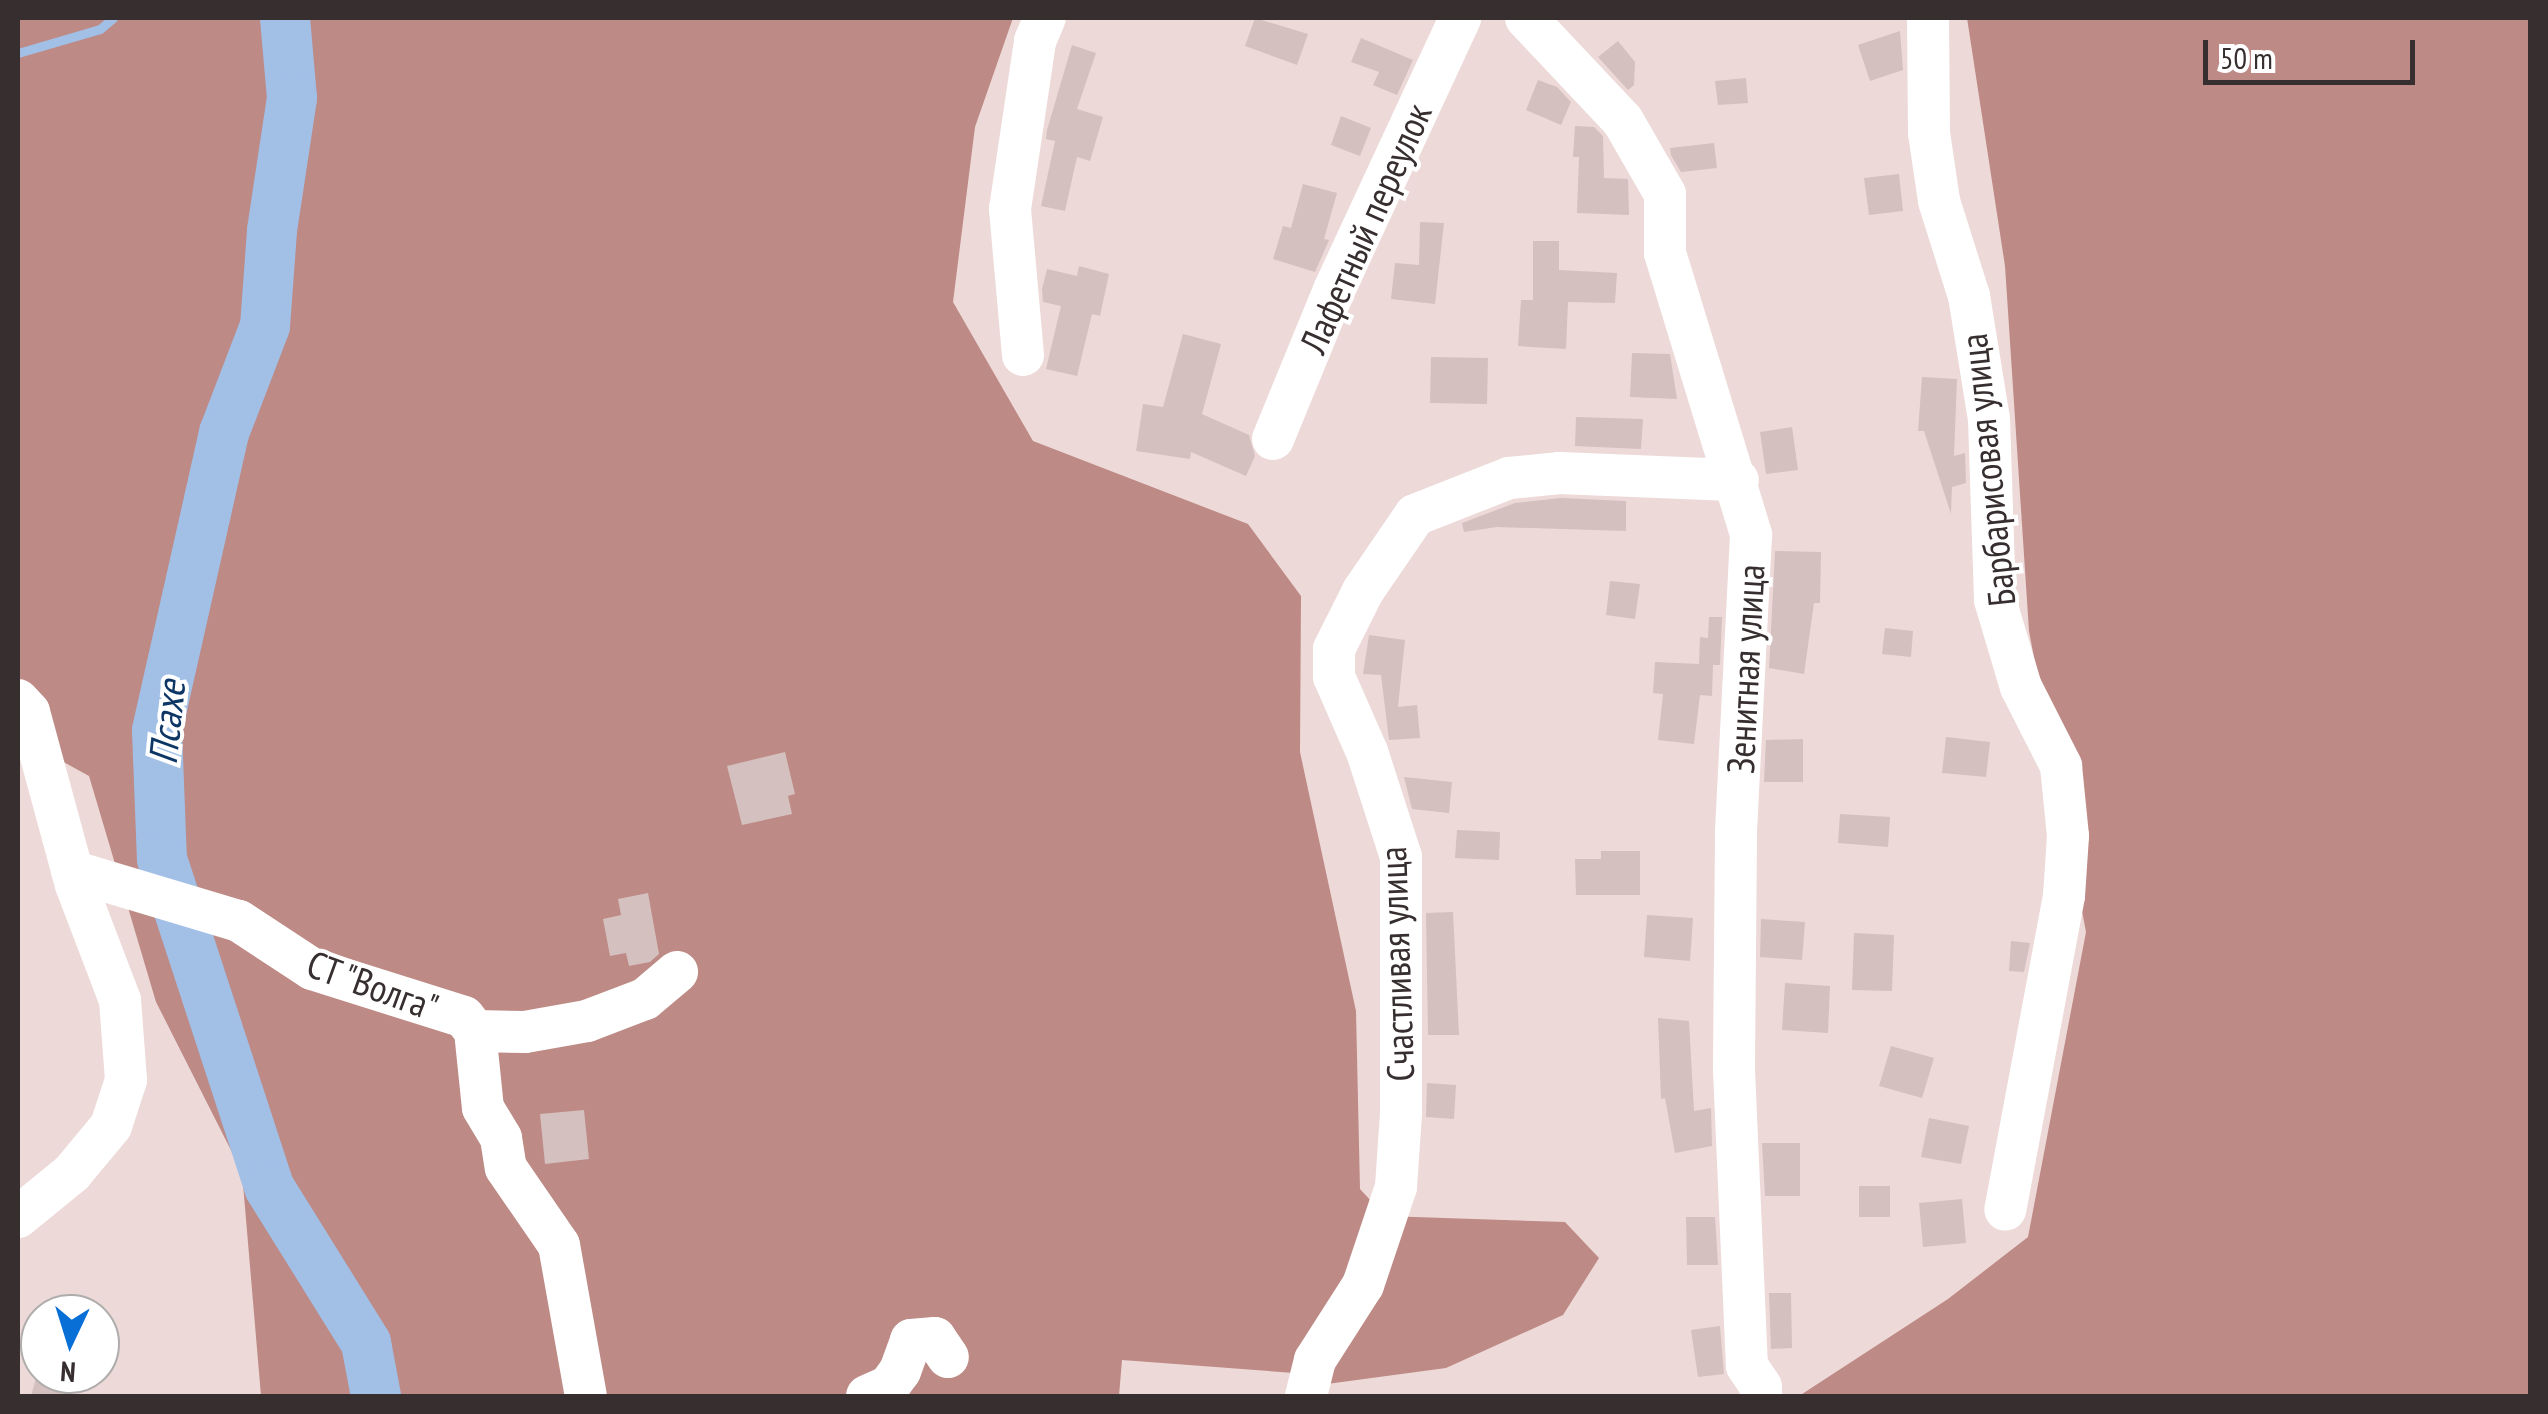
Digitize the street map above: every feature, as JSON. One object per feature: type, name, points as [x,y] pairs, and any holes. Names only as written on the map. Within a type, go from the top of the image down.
[{"type":"street","points":[[1022,355],[1010,209],[1034,41],[1045,18]]},
{"type":"street","name":"Лафетный переулок","points":[[1273,439],[1334,290],[1460,18]]},
{"type":"street","name":"Зенитная улица","points":[[1526,18],[1623,121],[1665,194],[1665,253],[1738,480],[1751,535],[1736,835],[1734,1070],[1747,1366],[1759,1388]]},
{"type":"street","name":"Барбарисовая улица","points":[[1928,18],[1928,134],[1939,201],[1969,296],[1990,419],[1995,600],[2021,687],[2061,766],[2068,836],[2064,896],[2005,1210]]},
{"type":"street","name":"Счастливая улица","points":[[1306,1396],[1315,1360],[1362,1285],[1396,1187],[1401,1113],[1401,856],[1367,752],[1334,677],[1334,649],[1363,590],[1415,515],[1509,478],[1543,474],[1738,480]]},
{"type":"street","points":[[18,700],[29,712],[72,871],[120,1000],[124,1095],[112,1126],[72,1173],[18,1217]]},
{"type":"street","name":"СТ \"Волга\"","points":[[72,871],[238,921],[312,969],[464,1017],[475,1032],[483,1108],[501,1138],[506,1168],[559,1245],[586,1396]]},
{"type":"street","points":[[475,1032],[526,1032],[587,1021],[645,999],[677,972]]},
{"type":"street","points":[[867,1396],[888,1386],[900,1371],[912,1340],[935,1338],[948,1357]]},
{"type":"shaded area","points":[[18,18],[1013,18],[975,127],[953,302],[1033,441],[1248,524],[1301,596],[1300,752],[1356,1011],[1360,1189],[1385,1216],[1565,1222],[1599,1258],[1563,1315],[1446,1368],[1327,1384],[1294,1373],[1122,1360],[1119,1396],[261,1396],[242,1172],[156,1002],[89,776],[18,737]]},
{"type":"shaded area","points":[[1967,18],[2530,18],[2530,1396],[1799,1396],[1948,1299],[2028,1237],[2086,932],[2029,631],[2005,266]]},
{"type":"building","points":[[1255,18],[1308,34],[1297,65],[1245,46]]},
{"type":"building","points":[[1900,31],[1903,70],[1870,81],[1858,45]]},
{"type":"building","points":[[1361,38],[1413,60],[1397,95],[1373,85],[1379,72],[1351,62]]},
{"type":"building","points":[[1618,41],[1635,62],[1634,85],[1628,90],[1598,57]]},
{"type":"building","points":[[1072,45],[1096,53],[1077,109],[1103,117],[1090,161],[1077,157],[1065,211],[1041,206],[1055,141],[1046,139],[1047,130]]},
{"type":"building","points":[[1746,78],[1748,103],[1718,105],[1715,81]]},
{"type":"building","points":[[1538,80],[1557,87],[1571,102],[1561,125],[1526,110]]},
{"type":"building","points":[[1341,116],[1371,128],[1360,156],[1331,145]]},
{"type":"building","points":[[1575,126],[1594,127],[1603,136],[1604,178],[1628,179],[1629,215],[1577,213],[1579,157],[1573,157]]},
{"type":"building","points":[[1714,143],[1717,168],[1681,172],[1671,155],[1670,148]]},
{"type":"building","points":[[1899,174],[1903,211],[1869,215],[1864,178]]},
{"type":"building","points":[[1303,184],[1337,193],[1324,239],[1329,240],[1315,272],[1273,259],[1283,226],[1291,228]]},
{"type":"building","points":[[1420,222],[1444,223],[1435,304],[1391,299],[1395,263],[1419,265]]},
{"type":"building","points":[[1533,241],[1559,241],[1559,270],[1617,273],[1615,303],[1568,302],[1566,349],[1518,346],[1521,300],[1533,300]]},
{"type":"building","points":[[1079,266],[1109,274],[1100,316],[1092,314],[1077,376],[1046,369],[1061,306],[1043,302],[1042,289],[1047,269],[1077,276]]},
{"type":"building","points":[[1183,334],[1221,344],[1202,414],[1249,435],[1255,456],[1246,476],[1191,452],[1190,459],[1136,451],[1143,404],[1163,407]]},
{"type":"building","points":[[1632,353],[1670,354],[1677,399],[1630,397]]},
{"type":"building","points":[[1431,357],[1488,358],[1487,404],[1430,403]]},
{"type":"building","points":[[1922,377],[1957,379],[1954,456],[1965,453],[1966,483],[1952,487],[1951,514],[1924,431],[1918,431]]},
{"type":"building","points":[[1576,417],[1643,419],[1641,449],[1575,446]]},
{"type":"building","points":[[1792,427],[1798,470],[1766,474],[1760,432]]},
{"type":"building","points":[[1561,498],[1626,501],[1626,531],[1497,527],[1464,532],[1462,523],[1515,503]]},
{"type":"building","points":[[1775,551],[1821,552],[1820,603],[1814,603],[1804,674],[1769,668]]},
{"type":"building","points":[[1610,581],[1640,584],[1635,619],[1606,615]]},
{"type":"building","points":[[1709,617],[1722,617],[1720,665],[1713,665],[1712,696],[1700,695],[1694,744],[1658,740],[1663,694],[1653,693],[1655,662],[1699,664],[1700,637],[1708,638]]},
{"type":"building","points":[[1885,628],[1913,631],[1911,657],[1882,654]]},
{"type":"building","points":[[1369,635],[1405,640],[1398,707],[1417,705],[1420,738],[1389,740],[1381,675],[1363,674]]},
{"type":"building","points":[[1946,737],[1990,742],[1986,777],[1942,773]]},
{"type":"building","points":[[1803,739],[1803,782],[1764,782],[1766,740]]},
{"type":"building","points":[[785,752],[795,794],[788,796],[792,814],[742,825],[727,766]]},
{"type":"building","points":[[1404,777],[1452,782],[1449,813],[1412,809]]},
{"type":"building","points":[[1840,814],[1890,817],[1888,847],[1838,843]]},
{"type":"building","points":[[1457,830],[1500,832],[1499,860],[1455,858]]},
{"type":"building","points":[[1601,851],[1640,851],[1640,895],[1576,895],[1575,859],[1601,859]]},
{"type":"building","points":[[648,893],[659,954],[650,962],[629,966],[626,953],[610,956],[603,919],[621,915],[618,899]]},
{"type":"building","points":[[1453,912],[1459,1035],[1428,1035],[1426,913]]},
{"type":"building","points":[[1647,915],[1693,918],[1690,961],[1644,957]]},
{"type":"building","points":[[1761,919],[1805,922],[1802,960],[1760,957]]},
{"type":"building","points":[[1854,933],[1894,935],[1892,991],[1852,990]]},
{"type":"building","points":[[2011,941],[2030,943],[2024,972],[2009,971]]},
{"type":"building","points":[[1785,983],[1830,986],[1828,1033],[1782,1030]]},
{"type":"building","points":[[1658,1018],[1689,1021],[1694,1111],[1711,1108],[1712,1146],[1675,1153],[1665,1098],[1661,1099]]},
{"type":"building","points":[[1891,1046],[1934,1058],[1922,1098],[1879,1086]]},
{"type":"building","points":[[1427,1083],[1456,1085],[1454,1119],[1426,1117]]},
{"type":"building","points":[[584,1110],[589,1159],[545,1164],[540,1114]]},
{"type":"building","points":[[1929,1118],[1969,1126],[1961,1164],[1921,1157]]},
{"type":"building","points":[[1762,1143],[1800,1143],[1800,1196],[1765,1196]]},
{"type":"building","points":[[1859,1186],[1890,1186],[1890,1217],[1859,1217]]},
{"type":"building","points":[[1962,1199],[1966,1243],[1923,1247],[1919,1203]]},
{"type":"building","points":[[1686,1217],[1715,1217],[1718,1265],[1687,1265]]},
{"type":"building","points":[[1769,1293],[1791,1293],[1792,1348],[1771,1349]]},
{"type":"building","points":[[1720,1326],[1724,1374],[1698,1377],[1691,1330]]},
{"type":"building","points":[[32,1394],[70,1394],[69,1396]]},
{"type":"waterway","points":[[18,53],[100,29],[113,18]]},
{"type":"waterway","name":"Псахе","points":[[285,18],[292,98],[272,231],[265,326],[224,433],[157,731],[162,859],[269,1187],[366,1343],[376,1396]]}]
